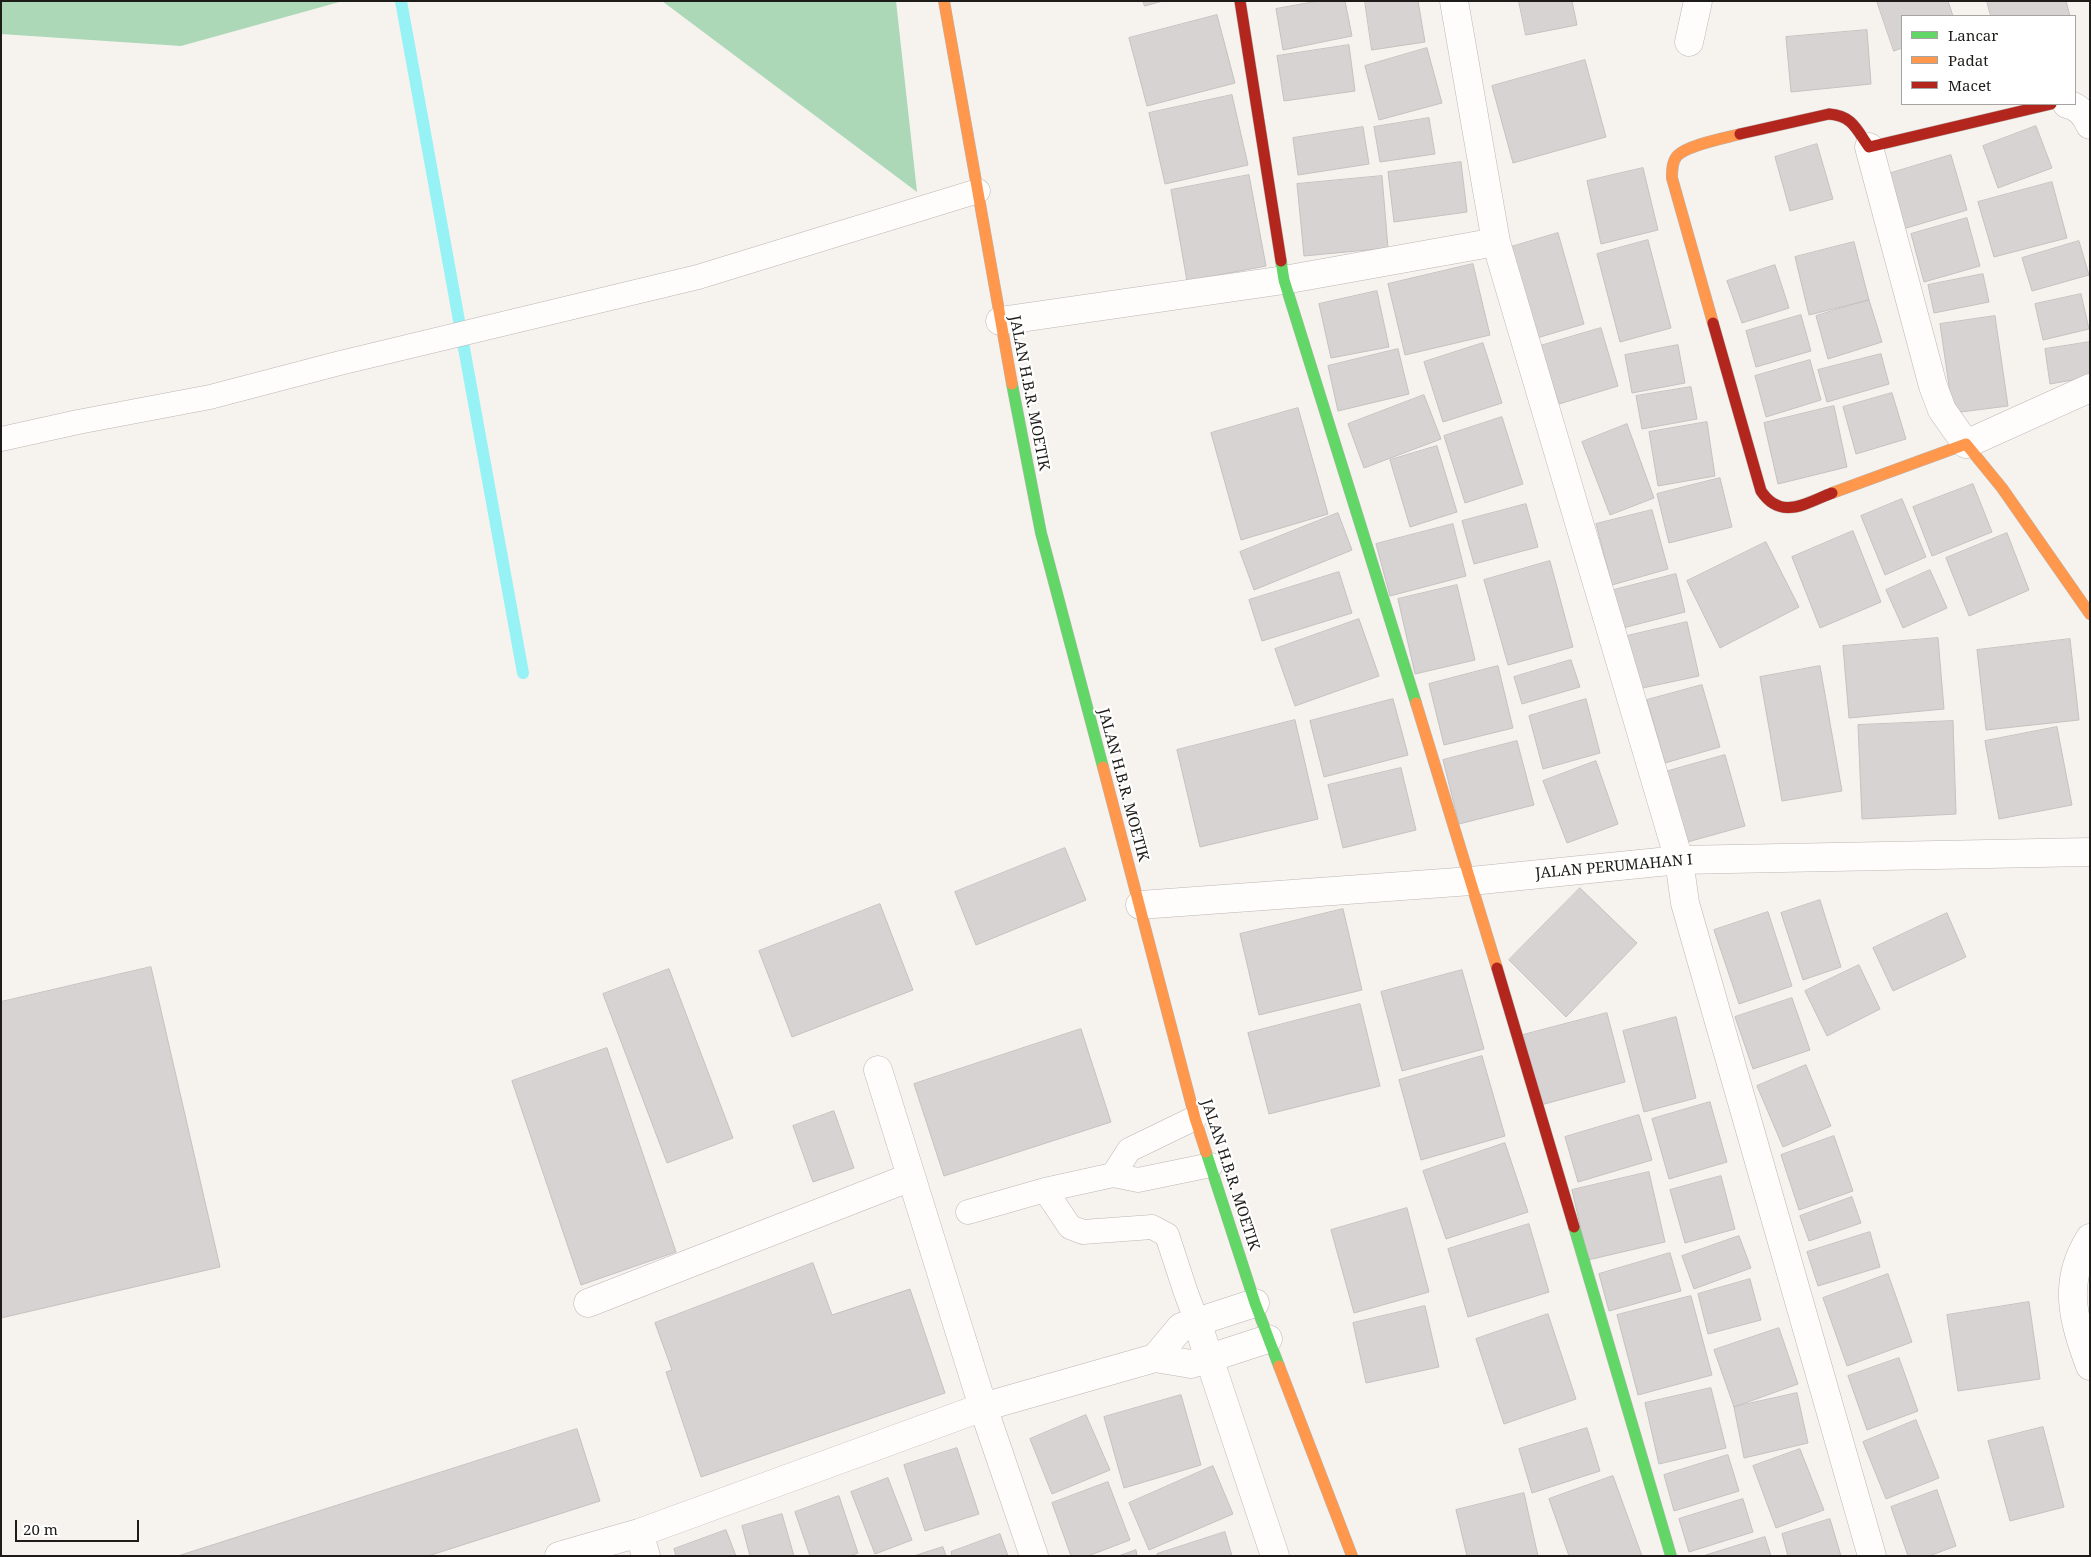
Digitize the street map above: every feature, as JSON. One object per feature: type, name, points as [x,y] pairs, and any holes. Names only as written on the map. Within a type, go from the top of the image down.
[{"type":"street","name":"JALAN H.B.R. MOETIK","points":[[944,1],[1000,320],[1041,533],[1195,1118],[1268,1339],[1352,1556]]},
{"type":"street","points":[[1240,1],[1284,280],[1470,881],[1671,1556]]},
{"type":"street","points":[[1454,1],[1496,242],[1679,860],[1685,903],[1872,1556]]},
{"type":"street","points":[[1690,42],[1698,1]]},
{"type":"street","points":[[1869,147],[2047,105]]},
{"type":"street","points":[[2070,105],[2079,108],[2090,125]]},
{"type":"street","points":[[2090,388],[1966,444],[1793,508],[1782,509],[1774,506],[1761,491],[1672,178],[1673,162],[1677,154],[1684,150],[1764,127],[1829,114],[1848,118],[1869,147],[1933,386],[1942,410],[1966,444],[2002,488],[2090,614]]},
{"type":"street","points":[[1000,320],[1284,280],[1496,242]]},
{"type":"street","name":"JALAN PERUMAHAN I","points":[[1140,905],[1470,881],[1679,860],[2090,852]]},
{"type":"street","points":[[878,1070],[983,1407],[1034,1556]]},
{"type":"street","points":[[588,1303],[911,1177]]},
{"type":"street","points":[[2090,1238],[2079,1256],[2074,1280],[2073,1309],[2078,1333],[2090,1366]]},
{"type":"street","points":[[1155,1358],[1181,1327],[1255,1302]]},
{"type":"street","points":[[1197,1322],[1275,1556]]},
{"type":"street","points":[[559,1556],[642,1544],[983,1407],[1155,1358],[1191,1364],[1268,1339]]},
{"type":"lane","points":[[1,440],[78,422],[210,397],[340,363],[698,277],[978,192]]},
{"type":"lane","points":[[1113,1174],[1129,1150],[1195,1118]]},
{"type":"lane","points":[[968,1212],[1044,1190],[1113,1174],[1138,1180],[1211,1165]]},
{"type":"lane","points":[[1044,1190],[1070,1227],[1077,1230],[1083,1232],[1152,1227],[1167,1235],[1197,1322]]},
{"type":"green space","points":[[1,1],[343,1],[181,46],[1,34]]},
{"type":"green space","points":[[662,1],[896,1],[917,192]]},
{"type":"building","points":[[1143,1],[1163,1],[1145,6]]},
{"type":"building","points":[[1318,1],[1345,1],[1352,36],[1283,50],[1276,9]]},
{"type":"building","points":[[1365,1],[1418,1],[1425,42],[1372,50]]},
{"type":"building","points":[[1519,1],[1572,1],[1577,25],[1526,35]]},
{"type":"building","points":[[1877,1],[1948,1],[1953,15],[1901,15],[1901,48],[1894,51]]},
{"type":"building","points":[[1987,1],[2066,1],[2070,15],[1991,15]]},
{"type":"building","points":[[1217,15],[1235,83],[1147,106],[1129,38]]},
{"type":"building","points":[[1867,30],[1871,84],[1791,92],[1786,37]]},
{"type":"building","points":[[1349,45],[1355,91],[1284,101],[1277,56]]},
{"type":"building","points":[[1427,48],[1442,103],[1379,120],[1365,66]]},
{"type":"building","points":[[1585,60],[1606,137],[1513,163],[1492,86]]},
{"type":"building","points":[[1232,95],[1248,165],[1165,184],[1149,113]]},
{"type":"building","points":[[1429,118],[1435,154],[1380,162],[1374,127]]},
{"type":"building","points":[[2036,126],[2052,168],[1998,188],[1983,146]]},
{"type":"building","points":[[1363,127],[1369,164],[1298,175],[1293,138]]},
{"type":"building","points":[[1817,144],[1833,199],[1790,211],[1775,157]]},
{"type":"building","points":[[1951,155],[1967,210],[1903,229],[1888,174]]},
{"type":"building","points":[[1461,162],[1467,212],[1394,222],[1388,172]]},
{"type":"building","points":[[1643,168],[1658,230],[1601,244],[1587,181]]},
{"type":"building","points":[[1249,175],[1266,266],[1187,281],[1171,190]]},
{"type":"building","points":[[1382,176],[1388,248],[1304,256],[1297,184]]},
{"type":"building","points":[[2052,182],[2067,238],[1994,257],[1978,202]]},
{"type":"building","points":[[1967,218],[1980,266],[1924,282],[1911,234]]},
{"type":"building","points":[[1558,233],[1584,324],[1537,338],[1511,247]]},
{"type":"building","points":[[1648,240],[1671,328],[1620,342],[1597,254]]},
{"type":"building","points":[[2079,241],[2089,275],[2032,291],[2022,258]]},
{"type":"building","points":[[1854,242],[1869,300],[1809,315],[1795,257]]},
{"type":"building","points":[[1473,264],[1490,335],[1405,355],[1388,284]]},
{"type":"building","points":[[1775,265],[1789,308],[1742,323],[1727,281]]},
{"type":"building","points":[[1983,274],[1989,302],[1934,313],[1928,285]]},
{"type":"building","points":[[1377,291],[1389,347],[1331,358],[1319,304]]},
{"type":"building","points":[[2081,294],[2089,329],[2043,340],[2035,304]]},
{"type":"building","points":[[1869,300],[1882,342],[1828,359],[1816,316]]},
{"type":"building","points":[[1801,315],[1811,351],[1756,367],[1746,331]]},
{"type":"building","points":[[1995,316],[2008,406],[1953,413],[1940,324]]},
{"type":"building","points":[[1601,328],[1618,386],[1559,404],[1540,346]]},
{"type":"building","points":[[2090,342],[2090,377],[2050,384],[2045,349]]},
{"type":"building","points":[[1483,343],[1502,403],[1443,422],[1424,362]]},
{"type":"building","points":[[1678,345],[1685,383],[1632,393],[1625,355]]},
{"type":"building","points":[[1398,349],[1409,394],[1338,411],[1328,366]]},
{"type":"building","points":[[1881,354],[1889,384],[1827,402],[1818,370]]},
{"type":"building","points":[[1810,360],[1821,400],[1766,417],[1755,376]]},
{"type":"building","points":[[1691,387],[1697,419],[1642,429],[1636,396]]},
{"type":"building","points":[[1892,393],[1906,439],[1856,454],[1843,407]]},
{"type":"building","points":[[1424,395],[1441,439],[1364,468],[1348,424]]},
{"type":"building","points":[[1834,406],[1847,467],[1778,484],[1764,423]]},
{"type":"building","points":[[1298,408],[1328,514],[1241,540],[1211,433]]},
{"type":"building","points":[[1502,417],[1523,484],[1465,503],[1444,436]]},
{"type":"building","points":[[1707,422],[1715,476],[1658,486],[1649,432]]},
{"type":"building","points":[[1627,424],[1654,498],[1610,515],[1582,442]]},
{"type":"building","points":[[1437,446],[1457,512],[1410,527],[1390,460]]},
{"type":"building","points":[[1720,478],[1732,527],[1669,543],[1657,494]]},
{"type":"building","points":[[1973,484],[1992,532],[1932,556],[1913,507]]},
{"type":"building","points":[[1902,499],[1926,557],[1885,575],[1861,516]]},
{"type":"building","points":[[1526,504],[1538,547],[1474,564],[1462,521]]},
{"type":"building","points":[[1652,510],[1668,569],[1612,585],[1596,524]]},
{"type":"building","points":[[1338,513],[1352,550],[1254,590],[1240,552]]},
{"type":"building","points":[[1453,524],[1466,576],[1390,596],[1376,544]]},
{"type":"building","points":[[1853,531],[1881,602],[1820,628],[1792,557]]},
{"type":"building","points":[[2007,533],[2029,590],[1969,616],[1946,558]]},
{"type":"building","points":[[1766,542],[1799,607],[1720,648],[1687,581]]},
{"type":"building","points":[[1550,561],[1573,647],[1508,665],[1484,580]]},
{"type":"building","points":[[1930,570],[1947,608],[1903,628],[1886,590]]},
{"type":"building","points":[[1339,572],[1352,613],[1262,641],[1249,600]]},
{"type":"building","points":[[1676,574],[1685,612],[1619,629],[1610,591]]},
{"type":"building","points":[[1457,585],[1475,660],[1415,674],[1398,599]]},
{"type":"building","points":[[1359,619],[1379,676],[1295,706],[1275,649]]},
{"type":"building","points":[[1687,622],[1699,676],[1638,689],[1627,636]]},
{"type":"building","points":[[1938,638],[1944,709],[1849,718],[1843,646]]},
{"type":"building","points":[[2070,639],[2079,720],[1986,730],[1977,650]]},
{"type":"building","points":[[1571,660],[1580,687],[1522,704],[1514,677]]},
{"type":"building","points":[[1498,666],[1513,728],[1444,745],[1429,684]]},
{"type":"building","points":[[1820,666],[1842,791],[1782,801],[1760,677]]},
{"type":"building","points":[[1702,685],[1720,747],[1665,763],[1647,700]]},
{"type":"building","points":[[1393,699],[1408,755],[1324,777],[1310,721]]},
{"type":"building","points":[[1586,699],[1600,753],[1543,769],[1529,716]]},
{"type":"building","points":[[1295,720],[1318,819],[1200,847],[1177,750]]},
{"type":"building","points":[[1953,721],[1956,814],[1862,819],[1858,725]]},
{"type":"building","points":[[2057,727],[2072,805],[1999,819],[1985,741]]},
{"type":"building","points":[[1517,741],[1534,805],[1459,824],[1443,760]]},
{"type":"building","points":[[1725,755],[1745,826],[1684,843],[1665,772]]},
{"type":"building","points":[[1596,761],[1618,824],[1567,843],[1543,781]]},
{"type":"building","points":[[1401,768],[1416,830],[1343,848],[1328,785]]},
{"type":"building","points":[[1065,848],[1086,900],[976,945],[955,892]]},
{"type":"building","points":[[1580,888],[1637,943],[1566,1017],[1509,960]]},
{"type":"building","points":[[1820,900],[1841,967],[1803,980],[1781,913]]},
{"type":"building","points":[[880,904],[913,990],[792,1037],[759,951]]},
{"type":"building","points":[[1343,909],[1362,990],[1259,1015],[1240,934]]},
{"type":"building","points":[[1768,912],[1792,986],[1739,1004],[1714,930]]},
{"type":"building","points":[[1947,913],[1966,957],[1893,991],[1873,948]]},
{"type":"building","points":[[1859,965],[1880,1009],[1827,1036],[1805,991]]},
{"type":"building","points":[[151,967],[220,1267],[1,1318],[1,1002]]},
{"type":"building","points":[[669,969],[733,1138],[667,1163],[603,994]]},
{"type":"building","points":[[1462,970],[1484,1049],[1402,1071],[1381,992]]},
{"type":"building","points":[[1792,998],[1810,1050],[1753,1069],[1735,1017]]},
{"type":"building","points":[[1360,1004],[1380,1086],[1269,1114],[1248,1033]]},
{"type":"building","points":[[1607,1013],[1625,1082],[1541,1105],[1523,1035]]},
{"type":"building","points":[[1676,1017],[1696,1098],[1644,1112],[1623,1031]]},
{"type":"building","points":[[1081,1029],[1111,1122],[944,1176],[914,1084]]},
{"type":"building","points":[[607,1048],[676,1252],[581,1285],[512,1081]]},
{"type":"building","points":[[1482,1056],[1505,1136],[1421,1160],[1399,1080]]},
{"type":"building","points":[[1806,1065],[1831,1126],[1783,1147],[1757,1086]]},
{"type":"building","points":[[1710,1102],[1727,1162],[1669,1179],[1652,1119]]},
{"type":"building","points":[[834,1111],[854,1168],[813,1182],[793,1126]]},
{"type":"building","points":[[1639,1115],[1652,1160],[1578,1182],[1565,1137]]},
{"type":"building","points":[[1834,1136],[1853,1191],[1799,1210],[1781,1155]]},
{"type":"building","points":[[1505,1143],[1528,1212],[1446,1239],[1423,1171]]},
{"type":"building","points":[[1649,1172],[1665,1242],[1588,1260],[1572,1190]]},
{"type":"building","points":[[1721,1176],[1735,1229],[1685,1243],[1670,1190]]},
{"type":"building","points":[[1852,1197],[1861,1223],[1809,1241],[1800,1216]]},
{"type":"building","points":[[1407,1208],[1429,1292],[1354,1313],[1331,1230]]},
{"type":"building","points":[[1529,1224],[1549,1292],[1468,1317],[1448,1249]]},
{"type":"building","points":[[1870,1232],[1880,1267],[1818,1286],[1807,1252]]},
{"type":"building","points":[[1739,1236],[1751,1268],[1694,1289],[1682,1256]]},
{"type":"building","points":[[1670,1253],[1681,1291],[1609,1311],[1599,1274]]},
{"type":"building","points":[[813,1263],[832,1315],[910,1289],[945,1393],[701,1477],[666,1372],[672,1370],[655,1323]]},
{"type":"building","points":[[1888,1274],[1912,1342],[1847,1366],[1823,1298]]},
{"type":"building","points":[[1750,1279],[1761,1320],[1708,1334],[1698,1294]]},
{"type":"building","points":[[1691,1296],[1712,1375],[1638,1395],[1617,1315]]},
{"type":"building","points":[[2029,1302],[2040,1379],[1958,1391],[1947,1315]]},
{"type":"building","points":[[1425,1306],[1439,1367],[1366,1383],[1353,1323]]},
{"type":"building","points":[[1548,1314],[1576,1399],[1504,1424],[1476,1339]]},
{"type":"building","points":[[1779,1328],[1798,1384],[1734,1407],[1714,1350]]},
{"type":"building","points":[[1899,1358],[1918,1411],[1867,1430],[1848,1376]]},
{"type":"building","points":[[1711,1388],[1726,1448],[1659,1464],[1645,1403]]},
{"type":"building","points":[[1797,1393],[1808,1443],[1744,1458],[1734,1407]]},
{"type":"building","points":[[1181,1395],[1201,1465],[1124,1488],[1104,1417]]},
{"type":"building","points":[[1086,1415],[1110,1470],[1052,1494],[1030,1439]]},
{"type":"building","points":[[1916,1420],[1939,1478],[1886,1499],[1863,1442]]},
{"type":"building","points":[[2043,1427],[2064,1507],[2010,1521],[1988,1441]]},
{"type":"building","points":[[1587,1428],[1600,1471],[1532,1493],[1519,1449]]},
{"type":"building","points":[[577,1429],[600,1501],[428,1556],[178,1556]]},
{"type":"building","points":[[957,1448],[979,1514],[925,1531],[904,1465]]},
{"type":"building","points":[[1800,1449],[1824,1510],[1776,1528],[1753,1466]]},
{"type":"building","points":[[1728,1455],[1739,1491],[1674,1511],[1664,1475]]},
{"type":"building","points":[[1213,1466],[1233,1514],[1149,1550],[1129,1503]]},
{"type":"building","points":[[1613,1476],[1642,1556],[1569,1556],[1549,1499]]},
{"type":"building","points":[[888,1478],[912,1540],[875,1554],[851,1492]]},
{"type":"building","points":[[1108,1482],[1130,1540],[1088,1556],[1071,1556],[1052,1503]]},
{"type":"building","points":[[1937,1490],[1956,1546],[1929,1556],[1908,1556],[1891,1507]]},
{"type":"building","points":[[1524,1493],[1538,1556],[1467,1556],[1456,1510]]},
{"type":"building","points":[[839,1496],[858,1553],[850,1556],[810,1556],[795,1512]]},
{"type":"building","points":[[1743,1499],[1753,1532],[1689,1552],[1679,1519]]},
{"type":"building","points":[[782,1514],[794,1556],[750,1556],[742,1526]]},
{"type":"building","points":[[1830,1519],[1841,1556],[1788,1556],[1782,1534]]},
{"type":"building","points":[[726,1530],[736,1556],[676,1556],[674,1549]]},
{"type":"building","points":[[1225,1532],[1232,1556],[1157,1556],[1157,1554]]},
{"type":"building","points":[[1000,1534],[1008,1556],[952,1556],[951,1552]]},
{"type":"building","points":[[1765,1537],[1771,1556],[1703,1556]]},
{"type":"building","points":[[943,1547],[946,1556],[914,1556]]},
{"type":"building","points":[[1136,1550],[1137,1556],[1119,1556]]},
{"type":"waterway","points":[[401,1],[523,673]]},
{"type":"traffic: fast","points":[[1281,261],[1284,280],[1416,703]]},
{"type":"traffic: fast","points":[[1012,384],[1041,533],[1103,767]]},
{"type":"traffic: fast","points":[[1206,1152],[1255,1303],[1279,1366]]},
{"type":"traffic: fast","points":[[1574,1227],[1671,1556]]},
{"type":"traffic: slow","points":[[944,1],[1012,384]]},
{"type":"traffic: slow","points":[[1713,323],[1672,178],[1673,166],[1677,156],[1689,148],[1740,134]]},
{"type":"traffic: slow","points":[[1832,493],[1966,444],[2002,488],[2090,614]]},
{"type":"traffic: slow","points":[[1416,703],[1497,968]]},
{"type":"traffic: slow","points":[[1103,767],[1195,1118],[1206,1152]]},
{"type":"traffic: slow","points":[[1279,1366],[1352,1556]]},
{"type":"traffic: jam","points":[[1240,1],[1281,261]]},
{"type":"traffic: jam","points":[[1740,134],[1829,114],[1844,117],[1849,121],[1869,147],[2047,105]]},
{"type":"traffic: jam","points":[[1713,323],[1761,491],[1769,500],[1785,507],[1803,505],[1832,493]]},
{"type":"traffic: jam","points":[[1497,968],[1574,1227]]}]
